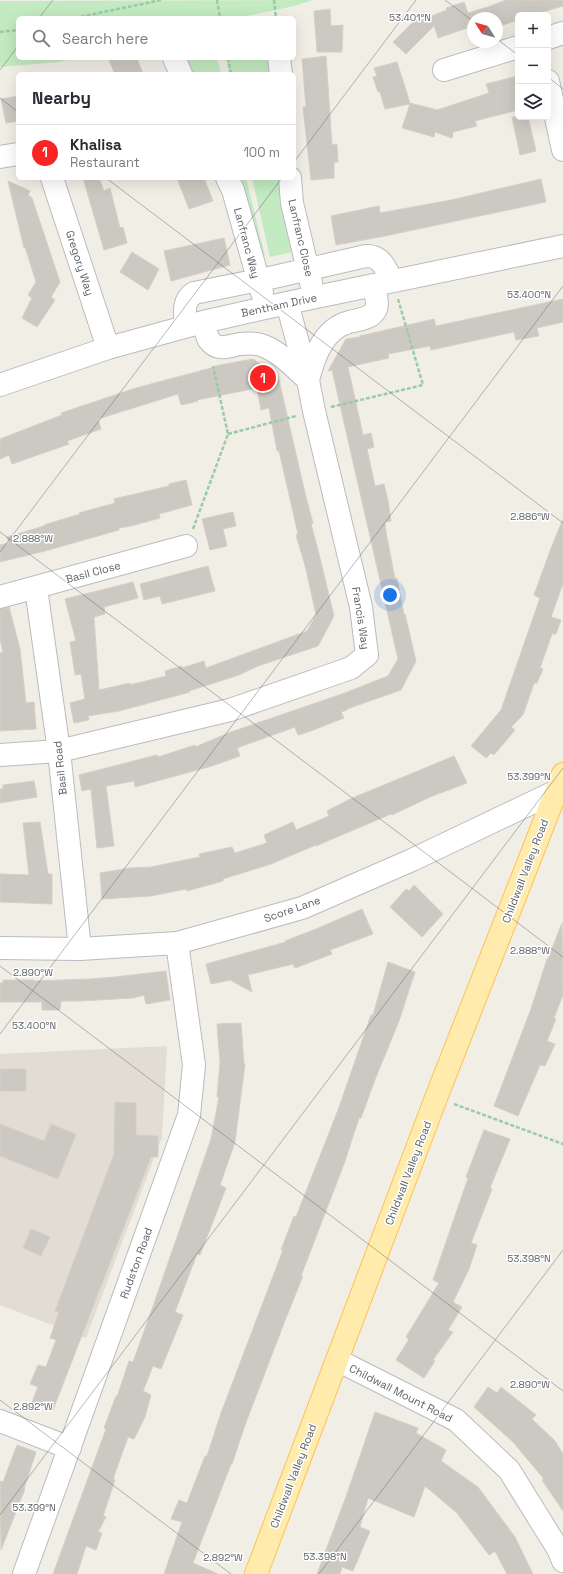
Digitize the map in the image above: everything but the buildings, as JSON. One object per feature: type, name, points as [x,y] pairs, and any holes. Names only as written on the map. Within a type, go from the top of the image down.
[{"type":"main road","name":"Childwall Valley Road","points":[[256,1574],[436,1098],[561,784]]},
{"type":"street","points":[[551,37],[563,34]]},
{"type":"street","points":[[444,70],[515,48]]},
{"type":"street","points":[[175,60],[181,72]]},
{"type":"street","points":[[279,60],[281,72]]},
{"type":"street","points":[[549,84],[563,150]]},
{"type":"street","points":[[0,157],[16,154]]},
{"type":"street","name":"Gregory Way","points":[[53,180],[108,348]]},
{"type":"street","name":"Lanfranc Way","points":[[228,180],[257,280],[267,308]]},
{"type":"street","name":"Lanfranc Close","points":[[290,180],[292,203],[314,298]]},
{"type":"street","name":"Bentham Drive","points":[[0,384],[108,348],[194,324],[382,283],[563,246]]},
{"type":"street","points":[[370,256],[380,261],[382,283],[374,313],[367,317],[347,322],[339,326],[327,337],[318,350],[308,380],[274,351],[263,346],[252,343],[223,348],[217,347],[194,324],[185,308],[186,301],[194,293],[308,269],[370,256]]},
{"type":"street","name":"Francis Way","points":[[0,755],[59,751],[230,710],[351,668],[367,655],[361,607],[314,411],[308,380],[288,303]]},
{"type":"street","name":"Basil Close","points":[[0,597],[186,546]]},
{"type":"street","name":"Basil Road","points":[[36,588],[59,751],[80,949]]},
{"type":"street","name":"Score Lane","points":[[0,948],[80,949],[177,943],[302,908],[412,860],[561,784]]},
{"type":"street","name":"Rudston Road","points":[[24,1574],[189,1115],[194,1065],[177,943]]},
{"type":"street","name":"Childwall Mount Road","points":[[336,1360],[456,1420],[509,1470],[558,1549],[563,1561]]},
{"type":"street","points":[[0,1421],[70,1448]]},
{"type":"path","points":[[85,16],[161,0]]},
{"type":"path","points":[[217,0],[220,16]]},
{"type":"path","points":[[274,0],[276,16]]},
{"type":"path","points":[[0,32],[16,30]]},
{"type":"path","points":[[228,60],[231,72]]},
{"type":"path","points":[[228,434],[423,384],[382,283]]},
{"type":"path","points":[[186,546],[228,434],[211,359]]},
{"type":"path","points":[[436,1098],[563,1144]]},
{"type":"shaded area","points":[[167,1046],[162,1137],[86,1338],[0,1305],[0,1054]]},
{"type":"green space","points":[[313,0],[294,6],[246,16],[16,16],[16,60],[67,60],[0,67],[0,1]]},
{"type":"green space","points":[[184,60],[218,60],[220,72],[189,72]]},
{"type":"green space","points":[[226,60],[274,60],[275,72],[229,72]]},
{"type":"green space","points":[[233,180],[246,180],[265,256],[258,257]]},
{"type":"green space","points":[[252,180],[284,180],[297,251],[270,257]]},
{"type":"place","name":"Khalisa","points":[[263,378]]}]
